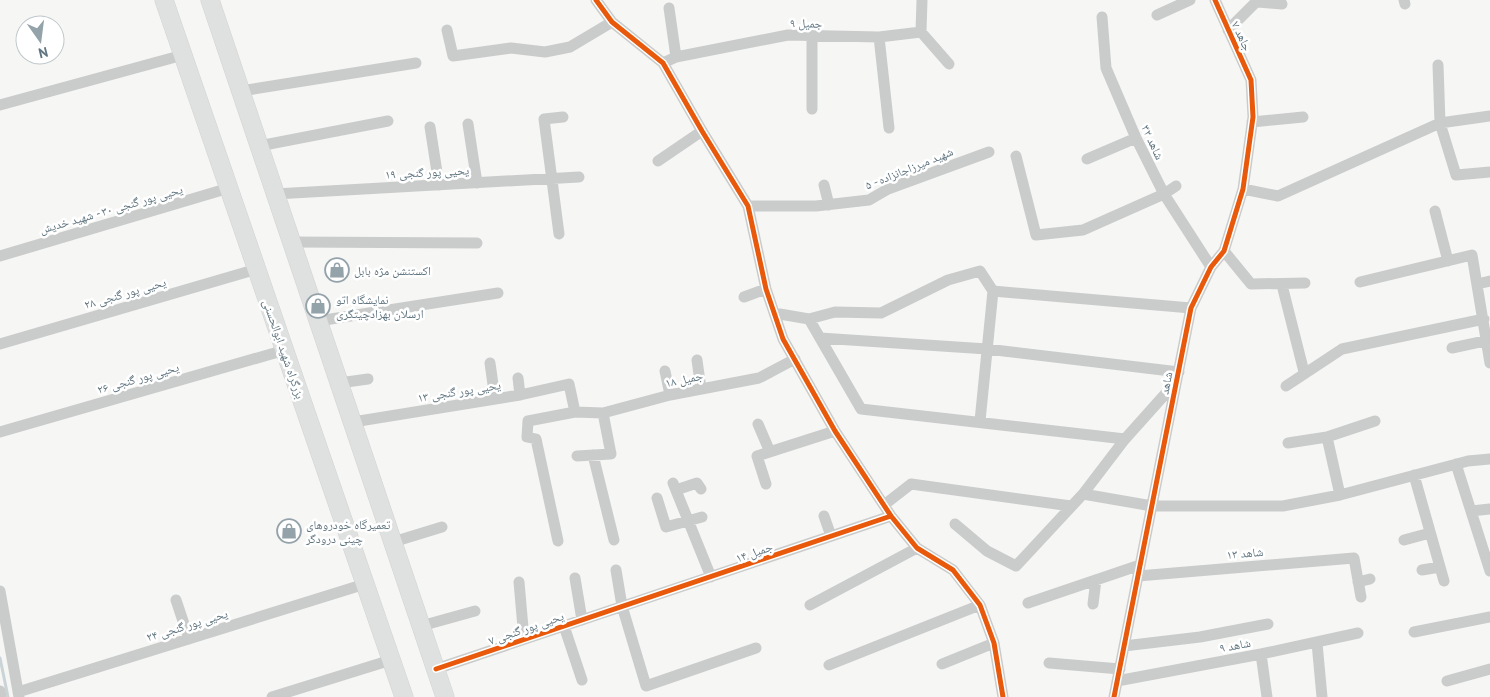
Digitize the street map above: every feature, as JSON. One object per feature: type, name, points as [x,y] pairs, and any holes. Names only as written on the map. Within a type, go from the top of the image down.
[{"type":"main road","name":"بزرگراه شهید ابوالحسنی","points":[[164,0],[404,697]]},
{"type":"main road","points":[[213,1],[259,146],[445,697]]},
{"type":"street","points":[[596,0],[612,22],[663,63],[748,206],[766,289],[783,339],[835,431],[891,516],[917,548],[953,570],[980,605],[994,642],[1003,697]]},
{"type":"street","points":[[922,0],[921,32],[949,64]]},
{"type":"street","points":[[1157,15],[1190,0]]},
{"type":"street","name":"جاهد ۷","points":[[1215,0],[1252,80]]},
{"type":"street","points":[[1228,30],[1258,1],[1282,4]]},
{"type":"street","points":[[669,8],[676,57]]},
{"type":"street","name":"شاهد ۳۲","points":[[1102,16],[1106,68],[1136,138],[1164,194],[1211,267]]},
{"type":"street","points":[[447,30],[453,56],[511,48],[545,52],[570,47],[612,22]]},
{"type":"street","name":"جمیل ۹","points":[[663,63],[676,57],[788,35],[879,37],[921,32]]},
{"type":"street","points":[[812,37],[812,110]]},
{"type":"street","points":[[879,37],[889,128]]},
{"type":"street","points":[[0,105],[183,55]]},
{"type":"street","points":[[241,91],[416,63]]},
{"type":"street","points":[[1438,65],[1440,123],[1456,175],[1490,172]]},
{"type":"street","name":"شاهد","points":[[1114,697],[1191,308],[1211,267],[1224,251],[1243,189],[1252,122],[1252,80]]},
{"type":"street","points":[[1243,189],[1278,196],[1440,123],[1490,116]]},
{"type":"street","points":[[559,234],[544,119],[563,117]]},
{"type":"street","points":[[1252,122],[1303,117]]},
{"type":"street","points":[[259,146],[388,122]]},
{"type":"street","points":[[468,124],[477,183]]},
{"type":"street","points":[[430,127],[439,185]]},
{"type":"street","points":[[658,161],[702,131]]},
{"type":"street","points":[[1087,159],[1136,138]]},
{"type":"street","name":"شهید میرزاجانزاده - ۵","points":[[748,206],[829,205],[869,200],[888,189],[989,152]]},
{"type":"street","points":[[1016,156],[1036,235],[1083,230],[1164,194],[1176,186]]},
{"type":"street","name":"یحیی پور گنجی ۱۹","points":[[275,194],[579,177]]},
{"type":"street","points":[[824,185],[829,205]]},
{"type":"street","name":"یحیی پور گنجی ۳۰ - شهید خدیش","points":[[0,256],[229,188]]},
{"type":"street","points":[[1436,210],[1448,261]]},
{"type":"street","points":[[292,242],[477,243]]},
{"type":"street","points":[[1224,251],[1251,284],[1282,285],[1305,283]]},
{"type":"street","points":[[1360,282],[1472,255],[1489,344],[1490,363]]},
{"type":"street","name":"یحیی پور گنجی ۲۸","points":[[0,344],[257,269]]},
{"type":"street","points":[[774,313],[809,318],[835,312],[881,313],[948,280],[980,271],[993,292],[980,421]]},
{"type":"street","points":[[1477,284],[1490,281]]},
{"type":"street","points":[[1282,285],[1304,372]]},
{"type":"street","points":[[744,297],[766,289]]},
{"type":"street","points":[[993,292],[1191,308]]},
{"type":"street","points":[[318,321],[498,293]]},
{"type":"street","points":[[809,318],[861,409],[980,421],[1125,439]]},
{"type":"street","points":[[1286,386],[1304,372],[1342,349],[1484,319]]},
{"type":"street","points":[[820,338],[987,349],[1178,376]]},
{"type":"street","points":[[1452,348],[1489,344]]},
{"type":"street","name":"یحیی پور گنجی ۲۶","points":[[0,432],[285,350]]},
{"type":"street","name":"جمیل ۱۸","points":[[558,541],[536,439],[527,437],[528,421],[575,412],[604,413],[670,395],[759,378],[794,359]]},
{"type":"street","points":[[697,360],[701,389]]},
{"type":"street","points":[[490,363],[495,399]]},
{"type":"street","points":[[665,371],[670,395]]},
{"type":"street","points":[[955,524],[987,550],[1016,566],[1083,494],[1125,439],[1178,376]]},
{"type":"street","points":[[518,378],[520,395]]},
{"type":"street","points":[[339,383],[368,379]]},
{"type":"street","name":"یحیی پور گنجی ۱۳","points":[[353,422],[520,395],[569,384],[575,412]]},
{"type":"street","points":[[577,456],[611,454],[604,413]]},
{"type":"street","points":[[1288,443],[1327,437],[1375,420]]},
{"type":"street","points":[[758,424],[770,452]]},
{"type":"street","points":[[766,484],[757,456],[835,431]]},
{"type":"street","points":[[1327,437],[1340,495]]},
{"type":"street","points":[[594,455],[614,540]]},
{"type":"street","points":[[1083,494],[1152,506],[1283,506],[1340,495],[1456,464],[1490,459]]},
{"type":"street","points":[[1456,464],[1490,571]]},
{"type":"street","points":[[1414,474],[1444,581]]},
{"type":"street","points":[[701,489],[697,483],[675,487],[711,576]]},
{"type":"street","points":[[884,505],[911,484],[1071,506]]},
{"type":"street","points":[[657,498],[666,528],[702,517]]},
{"type":"street","points":[[1471,511],[1490,509]]},
{"type":"street","points":[[824,516],[831,536]]},
{"type":"street","name":"جمیل ۱۴","points":[[622,606],[891,516]]},
{"type":"street","points":[[393,542],[442,527]]},
{"type":"street","points":[[1404,540],[1430,532]]},
{"type":"street","points":[[810,605],[917,548]]},
{"type":"street","name":"شاهد ۱۳","points":[[1028,603],[1096,580],[1139,570],[1354,558],[1358,582]]},
{"type":"street","points":[[1422,570],[1440,567]]},
{"type":"street","points":[[616,570],[622,606],[646,686],[756,648]]},
{"type":"street","points":[[575,578],[582,620]]},
{"type":"street","points":[[1361,597],[1358,582],[1370,579]]},
{"type":"street","points":[[1093,604],[1096,580]]},
{"type":"street","points":[[519,582],[524,639]]},
{"type":"street","name":"یحیی پور گنجی ۲۴","points":[[19,694],[365,584]]},
{"type":"street","points":[[0,591],[19,694]]},
{"type":"street","points":[[176,600],[189,639]]},
{"type":"street","points":[[829,664],[980,605]]},
{"type":"street","name":"یحیی پور گنجی ۷","points":[[436,669],[622,606]]},
{"type":"street","points":[[422,626],[475,611]]},
{"type":"street","points":[[1414,632],[1490,617]]},
{"type":"street","points":[[1124,646],[1200,637],[1268,624]]},
{"type":"street","points":[[564,626],[582,680]]},
{"type":"street","name":"شاهد ۹","points":[[1117,681],[1317,643],[1358,633]]},
{"type":"street","points":[[942,664],[994,642]]},
{"type":"street","points":[[1317,643],[1322,697]]},
{"type":"street","points":[[1261,654],[1267,697]]},
{"type":"street","points":[[272,697],[391,660]]},
{"type":"street","points":[[1049,663],[1120,669]]},
{"type":"street","points":[[1447,681],[1490,669]]},
{"type":"street","points":[[0,691],[1,697]]},
{"type":"waterway","points":[[0,658],[8,697]]},
{"type":"cycle path","points":[[596,0],[612,22],[663,63],[748,206],[766,289],[783,339],[835,431],[891,516],[917,548],[953,570],[980,605],[994,643],[1003,697]]},
{"type":"cycle path","points":[[1114,697],[1191,308],[1211,267],[1224,251],[1243,189],[1253,117],[1251,80],[1215,0]]},
{"type":"cycle path","points":[[436,669],[891,516]]},
{"type":"place","name":"اکستنشن مژه بابل","points":[[337,270]]},
{"type":"place","name":"نمایشگاه اتو ارسلان بهزادچیتگری","points":[[318,306]]},
{"type":"place","name":"تعمیرگاه خودروهای چینی درودگر","points":[[289,531]]}]
